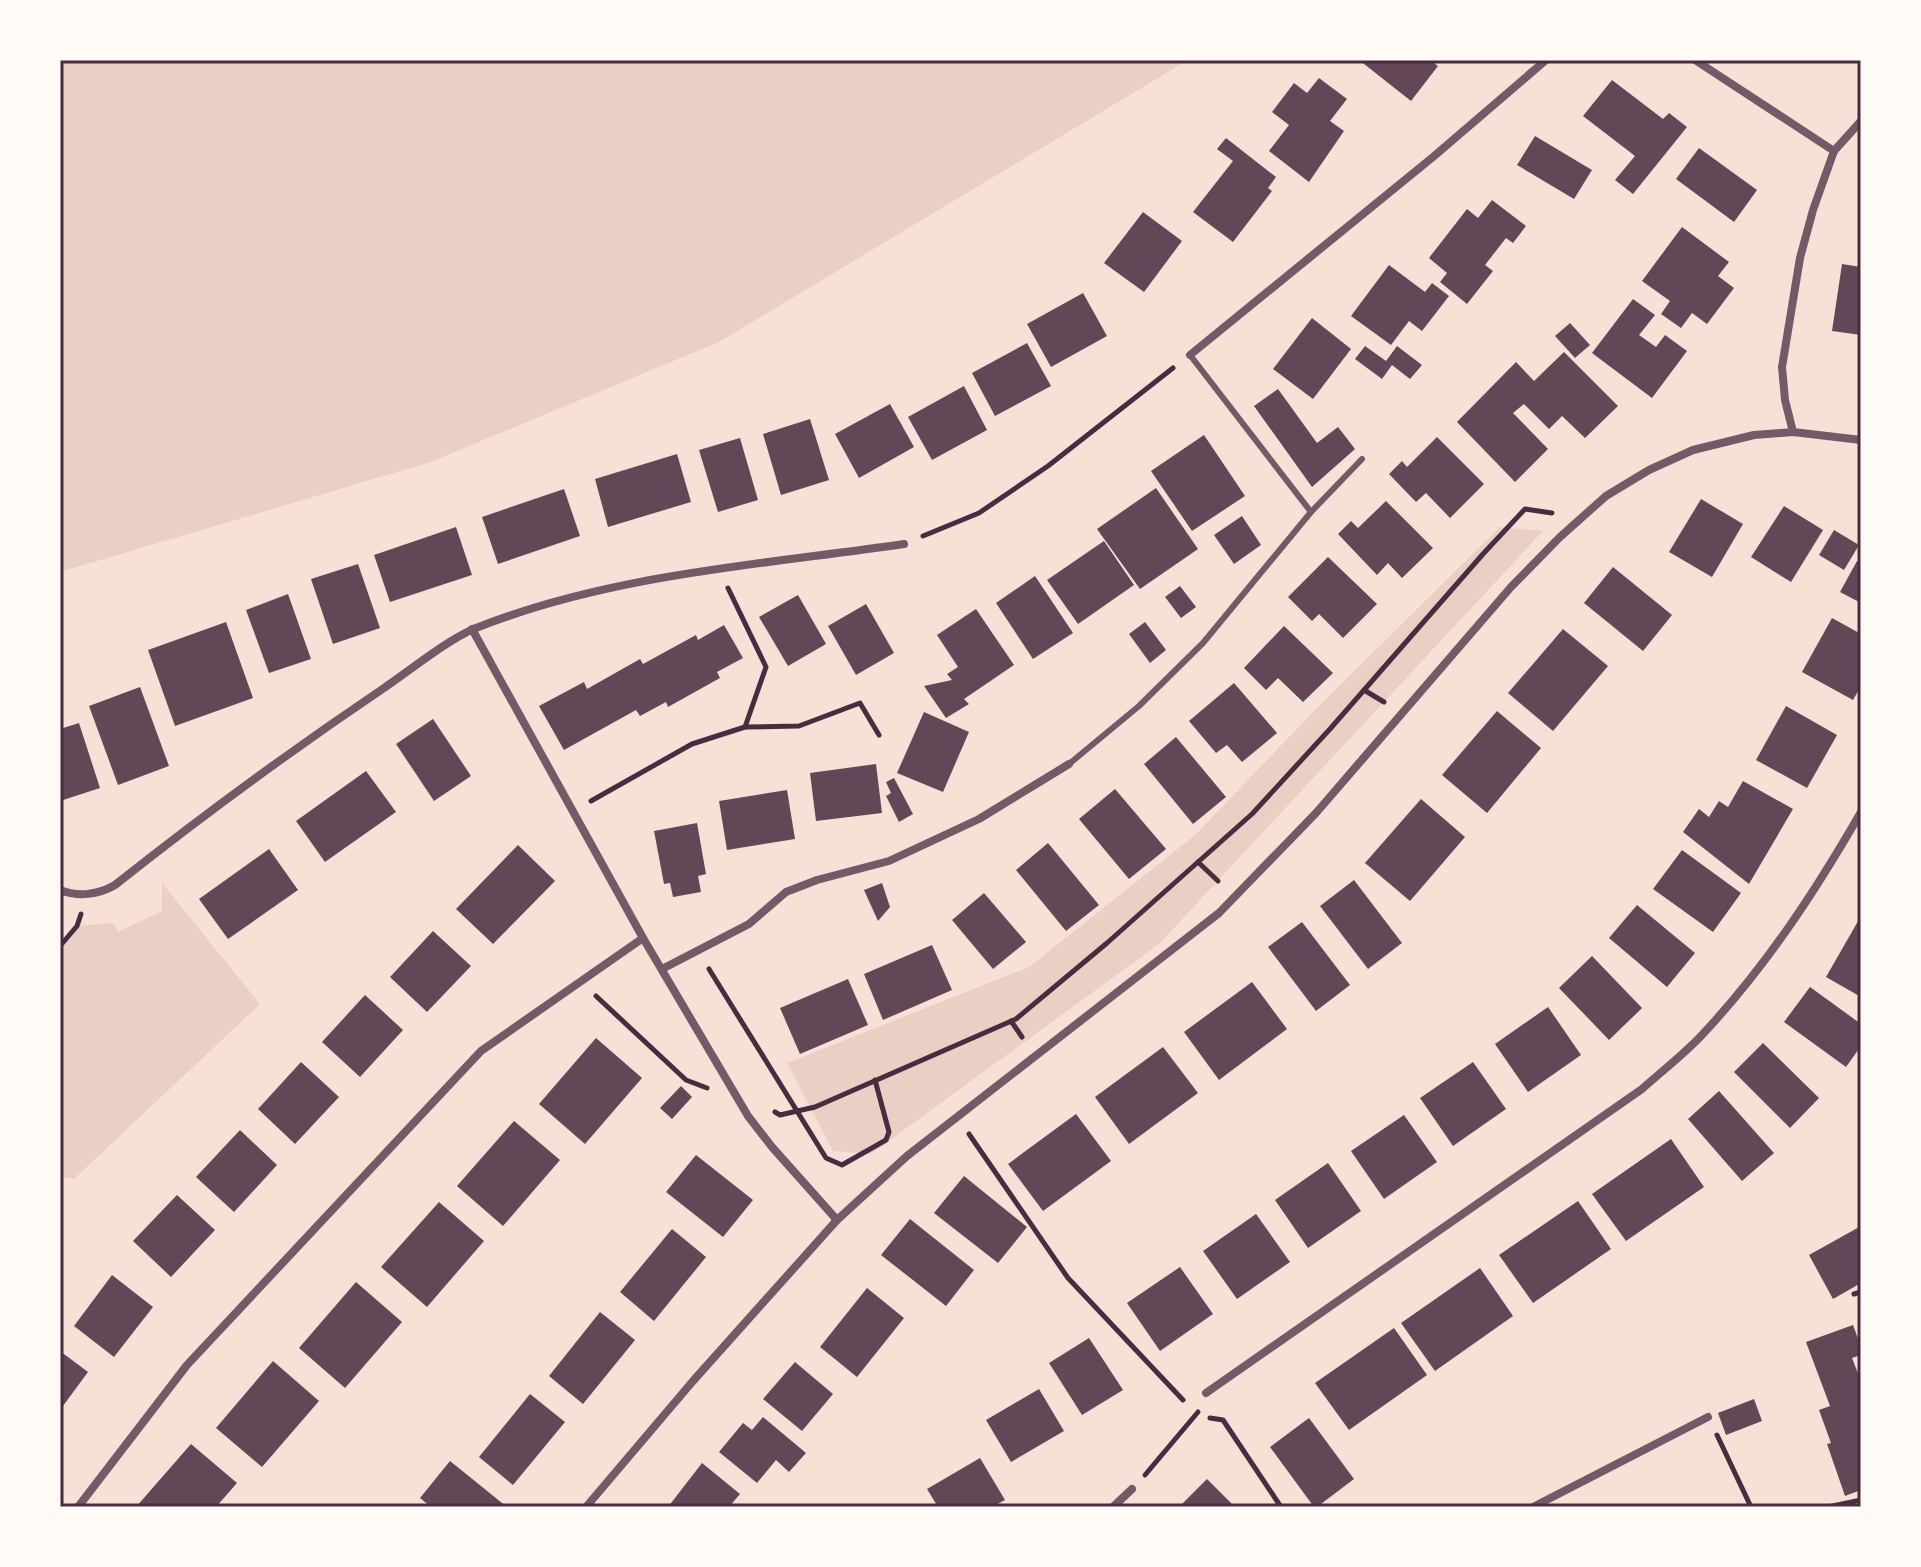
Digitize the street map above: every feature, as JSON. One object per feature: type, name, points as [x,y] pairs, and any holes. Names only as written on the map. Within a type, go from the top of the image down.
[{"type":"street","points":[[1190,355],[1433,157],[1546,60]]},
{"type":"street","points":[[1695,60],[1834,151]]},
{"type":"street","points":[[1793,432],[1785,400],[1782,367],[1800,258],[1834,151],[1861,121]]},
{"type":"street","points":[[586,1507],[693,1381],[837,1220],[907,1156],[1219,913],[1316,813],[1511,587],[1606,496],[1649,470],[1693,450],[1754,435],[1793,432],[1861,440]]},
{"type":"street","points":[[60,890],[101,893],[115,885],[223,800],[472,629],[605,588],[904,544]]},
{"type":"street","points":[[472,629],[643,938],[748,1116],[837,1220]]},
{"type":"street","points":[[662,969],[749,924],[786,892],[817,880],[889,861],[979,819],[1069,764]]},
{"type":"street","points":[[1206,1393],[1642,1089],[1687,1049],[1756,972],[1809,899],[1861,812]]},
{"type":"street","points":[[78,1507],[187,1365],[481,1051],[643,938]]},
{"type":"street","points":[[1533,1507],[1708,1417]]},
{"type":"street","points":[[1113,1507],[1132,1489]]},
{"type":"lane","points":[[1190,355],[1311,512]]},
{"type":"lane","points":[[1069,764],[1139,706],[1203,643],[1311,512],[1362,459]]},
{"type":"path","points":[[904,544],[979,513],[1048,466],[1190,355]]},
{"type":"path","points":[[581,982],[686,1080],[702,1088],[733,1089],[780,1115],[815,1107],[1016,1019],[1252,814],[1525,509],[1583,517]]},
{"type":"path","points":[[718,569],[766,667],[745,727]]},
{"type":"path","points":[[574,812],[692,744],[745,727],[799,726],[860,703],[879,735]]},
{"type":"path","points":[[60,946],[77,926],[87,894]]},
{"type":"path","points":[[698,951],[826,1158],[842,1165],[886,1140],[889,1132],[875,1080]]},
{"type":"path","points":[[957,1117],[1068,1278],[1197,1415],[1223,1420],[1281,1507]]},
{"type":"path","points":[[1854,1294],[1861,1292]]},
{"type":"path","points":[[1132,1489],[1197,1415],[1206,1393]]},
{"type":"path","points":[[1708,1417],[1751,1507]]},
{"type":"path","points":[[1828,1507],[1861,1500]]},
{"type":"shaded area","points":[[60,60],[1188,60],[719,342],[431,462],[60,572]]},
{"type":"shaded area","points":[[1500,527],[1543,531],[1159,944],[871,1154],[833,1151],[787,1063],[1029,967],[1194,836],[1319,706]]},
{"type":"shaded area","points":[[162,883],[260,1004],[74,1179],[60,1177],[60,946],[77,926],[114,923],[118,932],[162,911]]},
{"type":"building","points":[[1359,60],[1430,60],[1438,66],[1411,101]]},
{"type":"building","points":[[1319,78],[1347,99],[1330,121],[1344,131],[1309,182],[1269,151],[1289,125],[1272,112],[1294,83],[1307,93]]},
{"type":"building","points":[[1612,80],[1663,119],[1669,113],[1687,127],[1633,194],[1615,180],[1635,156],[1583,116]]},
{"type":"building","points":[[1535,136],[1592,170],[1574,199],[1517,165]]},
{"type":"building","points":[[1226,138],[1276,177],[1268,188],[1272,191],[1233,242],[1193,212],[1233,161],[1217,149]]},
{"type":"building","points":[[1699,148],[1757,190],[1734,222],[1676,179]]},
{"type":"building","points":[[1492,200],[1526,226],[1513,243],[1506,238],[1485,265],[1493,271],[1467,304],[1440,282],[1447,273],[1429,258],[1467,209],[1478,218]]},
{"type":"building","points":[[1143,212],[1182,241],[1144,292],[1104,263]]},
{"type":"building","points":[[1682,227],[1729,262],[1718,276],[1734,288],[1707,324],[1692,313],[1681,328],[1661,314],[1670,301],[1642,281]]},
{"type":"building","points":[[1842,264],[1861,267],[1861,335],[1832,331]]},
{"type":"building","points":[[1389,265],[1425,292],[1432,283],[1449,296],[1422,331],[1409,321],[1391,345],[1351,316]]},
{"type":"building","points":[[1083,293],[1107,336],[1051,367],[1027,324]]},
{"type":"building","points":[[1633,299],[1655,315],[1639,335],[1656,347],[1665,335],[1687,351],[1652,398],[1592,353]]},
{"type":"building","points":[[1312,318],[1351,349],[1313,399],[1273,369]]},
{"type":"building","points":[[1570,323],[1590,345],[1575,358],[1555,336]]},
{"type":"building","points":[[1027,343],[1051,386],[995,416],[972,373]]},
{"type":"building","points":[[1365,346],[1386,361],[1397,346],[1422,365],[1410,379],[1392,365],[1382,379],[1355,359]]},
{"type":"building","points":[[1564,352],[1618,406],[1585,438],[1562,416],[1549,429],[1524,404],[1513,413],[1548,449],[1515,482],[1457,422],[1516,362],[1534,381]]},
{"type":"building","points":[[964,386],[987,430],[932,460],[908,417]]},
{"type":"building","points":[[1278,389],[1317,443],[1338,427],[1355,449],[1312,487],[1254,406]]},
{"type":"building","points":[[890,404],[914,447],[859,478],[835,434]]},
{"type":"building","points":[[810,419],[829,480],[781,495],[763,434]]},
{"type":"building","points":[[1204,435],[1245,496],[1192,531],[1151,471]]},
{"type":"building","points":[[1437,437],[1484,484],[1450,518],[1426,493],[1416,502],[1389,474],[1402,461],[1407,467]]},
{"type":"building","points":[[740,438],[758,500],[718,512],[699,450]]},
{"type":"building","points":[[677,454],[691,502],[608,527],[595,479]]},
{"type":"building","points":[[1156,488],[1198,549],[1140,589],[1097,529]]},
{"type":"building","points":[[564,489],[580,536],[498,564],[482,517]]},
{"type":"building","points":[[1701,499],[1743,524],[1712,577],[1669,552]]},
{"type":"building","points":[[1386,501],[1433,548],[1402,578],[1388,563],[1377,575],[1338,534],[1351,521],[1358,528]]},
{"type":"building","points":[[1784,506],[1823,530],[1791,582],[1751,557]]},
{"type":"building","points":[[1242,516],[1261,545],[1234,564],[1214,535]]},
{"type":"building","points":[[456,527],[472,575],[390,602],[374,555]]},
{"type":"building","points":[[1834,530],[1859,545],[1844,570],[1819,555]]},
{"type":"building","points":[[1104,541],[1134,585],[1078,624],[1047,580]]},
{"type":"building","points":[[1328,557],[1377,604],[1343,638],[1319,614],[1312,621],[1288,597]]},
{"type":"building","points":[[1857,561],[1861,563],[1861,603],[1840,592]]},
{"type":"building","points":[[358,564],[380,628],[333,644],[311,579]]},
{"type":"building","points":[[1613,567],[1672,615],[1643,651],[1584,603]]},
{"type":"building","points":[[1035,576],[1073,633],[1033,659],[996,603]]},
{"type":"building","points":[[1180,586],[1196,607],[1181,618],[1165,597]]},
{"type":"building","points":[[288,594],[311,659],[269,673],[246,610]]},
{"type":"building","points":[[798,595],[826,644],[788,666],[759,617]]},
{"type":"building","points":[[866,604],[894,653],[856,675],[828,626]]},
{"type":"building","points":[[976,609],[1014,665],[964,699],[969,704],[946,718],[924,686],[952,680],[947,674],[958,667],[937,635]]},
{"type":"building","points":[[1832,618],[1861,634],[1861,686],[1853,700],[1802,672]]},
{"type":"building","points":[[226,622],[253,698],[175,726],[148,650]]},
{"type":"building","points":[[1145,622],[1166,650],[1150,663],[1129,634]]},
{"type":"building","points":[[724,625],[743,658],[717,672],[720,678],[668,707],[666,702],[640,716],[636,710],[564,750],[539,706],[584,682],[587,689],[640,659],[643,664],[696,635],[698,640]]},
{"type":"building","points":[[1284,626],[1333,673],[1303,702],[1278,678],[1266,690],[1244,668]]},
{"type":"building","points":[[1563,629],[1608,666],[1553,731],[1508,693]]},
{"type":"building","points":[[1234,683],[1277,733],[1242,762],[1227,745],[1216,753],[1189,721]]},
{"type":"building","points":[[140,687],[169,766],[118,785],[89,706]]},
{"type":"building","points":[[1786,706],[1837,735],[1807,788],[1756,760]]},
{"type":"building","points":[[1497,711],[1541,748],[1487,813],[1442,775]]},
{"type":"building","points":[[924,712],[969,732],[943,792],[897,773]]},
{"type":"building","points":[[433,719],[471,776],[434,801],[396,744]]},
{"type":"building","points":[[79,723],[100,788],[60,801],[60,729]]},
{"type":"building","points":[[1176,737],[1226,797],[1193,824],[1144,764]]},
{"type":"building","points":[[876,764],[882,813],[816,821],[810,773]]},
{"type":"building","points":[[366,771],[396,812],[325,862],[296,821]]},
{"type":"building","points":[[894,778],[913,814],[899,822],[886,796],[891,793],[886,782]]},
{"type":"building","points":[[1743,781],[1793,809],[1749,884],[1683,832],[1699,809],[1709,817],[1719,801],[1728,807]]},
{"type":"building","points":[[1115,789],[1166,849],[1129,879],[1079,819]]},
{"type":"building","points":[[787,790],[795,839],[727,850],[719,801]]},
{"type":"building","points":[[1421,799],[1465,837],[1410,901],[1365,863]]},
{"type":"building","points":[[697,823],[706,874],[698,876],[701,892],[673,897],[670,883],[664,884],[654,831]]},
{"type":"building","points":[[1048,843],[1099,905],[1066,931],[1016,870]]},
{"type":"building","points":[[518,845],[555,881],[493,944],[456,909]]},
{"type":"building","points":[[269,849],[298,890],[228,939],[199,899]]},
{"type":"building","points":[[1682,850],[1741,893],[1713,932],[1653,889]]},
{"type":"building","points":[[1354,880],[1402,943],[1368,969],[1320,906]]},
{"type":"building","points":[[882,883],[890,907],[878,921],[864,890]]},
{"type":"building","points":[[984,893],[1026,942],[993,969],[952,920]]},
{"type":"building","points":[[1637,905],[1695,953],[1667,987],[1609,938]]},
{"type":"building","points":[[1861,916],[1861,997],[1826,977]]},
{"type":"building","points":[[1302,922],[1350,985],[1316,1011],[1268,947]]},
{"type":"building","points":[[433,931],[471,966],[427,1012],[390,977]]},
{"type":"building","points":[[932,945],[952,990],[883,1020],[864,974]]},
{"type":"building","points":[[1592,956],[1642,1008],[1609,1040],[1559,988]]},
{"type":"building","points":[[848,979],[868,1025],[800,1054],[780,1008]]},
{"type":"building","points":[[1252,982],[1287,1029],[1219,1080],[1184,1032]]},
{"type":"building","points":[[1810,987],[1861,1024],[1861,1046],[1846,1067],[1784,1022]]},
{"type":"building","points":[[365,995],[403,1030],[360,1077],[322,1042]]},
{"type":"building","points":[[1548,1007],[1581,1055],[1528,1092],[1495,1044]]},
{"type":"building","points":[[596,1038],[642,1078],[585,1144],[539,1104]]},
{"type":"building","points":[[1763,1043],[1819,1098],[1790,1128],[1734,1072]]},
{"type":"building","points":[[1163,1047],[1198,1093],[1129,1144],[1095,1097]]},
{"type":"building","points":[[301,1062],[339,1097],[295,1144],[258,1109]]},
{"type":"building","points":[[1473,1062],[1506,1109],[1453,1146],[1420,1098]]},
{"type":"building","points":[[681,1086],[692,1097],[672,1119],[660,1108]]},
{"type":"building","points":[[1719,1091],[1774,1153],[1742,1181],[1688,1119]]},
{"type":"building","points":[[1076,1114],[1111,1161],[1043,1211],[1008,1164]]},
{"type":"building","points":[[1404,1115],[1437,1162],[1384,1199],[1351,1151]]},
{"type":"building","points":[[514,1121],[560,1160],[503,1226],[457,1186]]},
{"type":"building","points":[[240,1130],[277,1165],[234,1212],[196,1177]]},
{"type":"building","points":[[1671,1139],[1704,1187],[1626,1241],[1592,1194]]},
{"type":"building","points":[[696,1155],[753,1200],[723,1237],[666,1192]]},
{"type":"building","points":[[1328,1163],[1361,1211],[1308,1248],[1275,1200]]},
{"type":"building","points":[[964,1176],[1027,1227],[998,1263],[934,1213]]},
{"type":"building","points":[[177,1195],[215,1230],[171,1277],[133,1241]]},
{"type":"building","points":[[1578,1201],[1611,1249],[1533,1303],[1499,1255]]},
{"type":"building","points":[[439,1202],[484,1241],[427,1307],[381,1267]]},
{"type":"building","points":[[1256,1214],[1290,1262],[1237,1299],[1203,1251]]},
{"type":"building","points":[[910,1219],[974,1270],[946,1306],[881,1255]]},
{"type":"building","points":[[1861,1226],[1861,1283],[1833,1299],[1809,1255]]},
{"type":"building","points":[[672,1229],[706,1257],[654,1321],[620,1292]]},
{"type":"building","points":[[1180,1267],[1213,1314],[1160,1351],[1127,1303]]},
{"type":"building","points":[[1480,1268],[1513,1316],[1435,1371],[1401,1323]]},
{"type":"building","points":[[112,1275],[153,1307],[114,1357],[74,1326]]},
{"type":"building","points":[[356,1282],[402,1322],[345,1388],[299,1348]]},
{"type":"building","points":[[867,1288],[904,1318],[857,1377],[820,1347]]},
{"type":"building","points":[[600,1312],[635,1340],[583,1404],[549,1376]]},
{"type":"building","points":[[1853,1325],[1861,1347],[1861,1355],[1852,1358],[1861,1381],[1861,1490],[1845,1496],[1819,1410],[1830,1406],[1806,1342]]},
{"type":"building","points":[[1394,1328],[1427,1375],[1349,1430],[1315,1383]]},
{"type":"building","points":[[1089,1338],[1123,1390],[1082,1415],[1049,1363]]},
{"type":"building","points":[[60,1351],[88,1372],[60,1410]]},
{"type":"building","points":[[273,1361],[319,1401],[262,1467],[216,1428]]},
{"type":"building","points":[[795,1362],[833,1394],[802,1431],[763,1399]]},
{"type":"building","points":[[1039,1389],[1064,1431],[1011,1462],[986,1420]]},
{"type":"building","points":[[530,1394],[565,1422],[513,1485],[479,1457]]},
{"type":"building","points":[[1754,1399],[1762,1421],[1726,1435],[1718,1413]]},
{"type":"building","points":[[763,1417],[806,1453],[789,1472],[776,1460],[757,1483],[719,1452],[743,1423],[752,1430]]},
{"type":"building","points":[[1309,1418],[1354,1479],[1317,1507],[1270,1447]]},
{"type":"building","points":[[191,1444],[237,1483],[216,1507],[136,1507]]},
{"type":"building","points":[[980,1458],[1005,1500],[992,1507],[938,1507],[927,1489]]},
{"type":"building","points":[[450,1461],[507,1507],[431,1507],[420,1498]]},
{"type":"building","points":[[702,1463],[740,1494],[729,1507],[668,1507]]},
{"type":"building","points":[[1207,1479],[1235,1507],[1186,1507],[1182,1504]]}]
